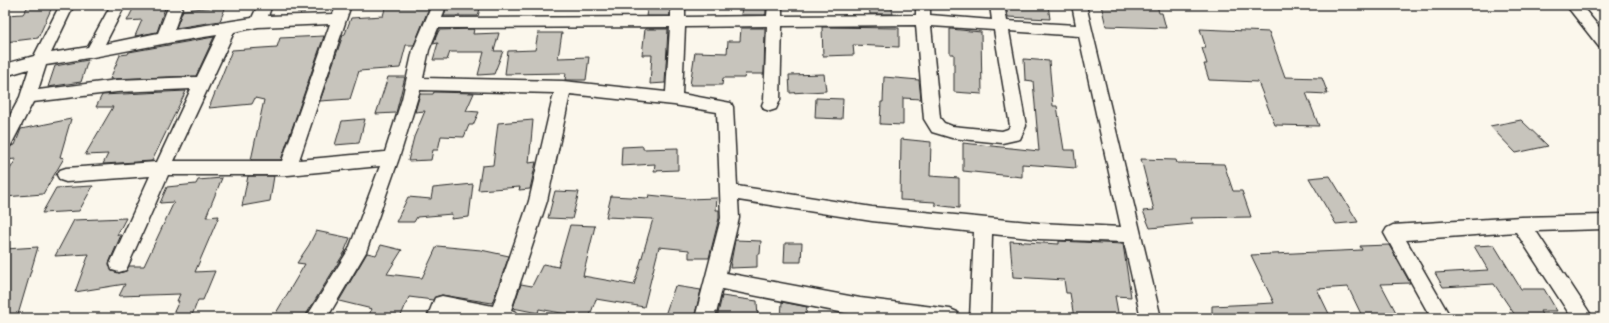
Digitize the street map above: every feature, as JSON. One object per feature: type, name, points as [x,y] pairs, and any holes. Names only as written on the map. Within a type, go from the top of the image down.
[{"type":"street","points":[[5,140],[28,97],[40,60],[67,5]]},
{"type":"street","points":[[93,52],[118,5]]},
{"type":"street","points":[[164,37],[176,5]]},
{"type":"street","points":[[258,22],[265,5]]},
{"type":"street","points":[[316,318],[357,252],[391,158],[414,84],[421,50],[439,5]]},
{"type":"street","points":[[674,99],[678,5]]},
{"type":"street","points":[[770,105],[772,100],[775,5]]},
{"type":"street","points":[[923,12],[932,120],[938,128],[952,132],[1002,137],[1014,134],[1018,126],[997,5]]},
{"type":"street","points":[[1079,5],[1151,318]]},
{"type":"street","points":[[1573,5],[1604,43]]},
{"type":"street","points":[[5,70],[40,60],[93,52],[164,37],[258,22],[341,12],[288,168]]},
{"type":"street","points":[[433,22],[775,21],[923,12],[1000,25],[1085,31]]},
{"type":"street","points":[[119,264],[162,168],[228,28]]},
{"type":"street","points":[[28,97],[117,86],[202,83]]},
{"type":"street","points":[[414,84],[562,87],[674,99],[725,107],[730,218],[705,318]]},
{"type":"street","points":[[437,318],[442,304],[504,317],[538,201],[562,87]]},
{"type":"street","points":[[66,175],[162,168],[288,168],[391,158]]},
{"type":"street","points":[[728,192],[872,214],[1039,231],[1133,235]]},
{"type":"street","points":[[1441,318],[1393,233],[1521,224],[1604,222]]},
{"type":"street","points":[[1521,224],[1583,318]]},
{"type":"street","points":[[980,318],[983,225]]},
{"type":"street","points":[[714,278],[860,307],[950,318]]},
{"type":"building","points":[[29,5],[53,5],[38,38],[5,42],[5,15],[23,14]]},
{"type":"building","points":[[135,5],[166,5],[157,32],[135,36],[142,20],[127,21]]},
{"type":"building","points":[[386,5],[430,5],[414,45],[406,45],[400,68],[359,71],[350,99],[320,101],[343,35],[345,34],[351,18],[383,16]]},
{"type":"building","points":[[447,5],[481,5],[478,16],[444,16]]},
{"type":"building","points":[[648,5],[670,5],[670,16],[646,16]]},
{"type":"building","points":[[742,5],[766,5],[766,15],[741,15]]},
{"type":"building","points":[[869,5],[891,5],[893,14],[870,14]]},
{"type":"building","points":[[1006,5],[1048,5],[1050,19],[1008,17]]},
{"type":"building","points":[[1101,5],[1157,5],[1159,13],[1162,13],[1166,28],[1106,26]]},
{"type":"building","points":[[226,6],[220,21],[176,28],[183,10]]},
{"type":"building","points":[[822,27],[899,28],[899,47],[853,45],[854,55],[823,56]]},
{"type":"building","points":[[741,28],[765,28],[764,74],[745,74],[744,78],[723,78],[722,85],[690,85],[695,52],[727,53],[728,41],[740,41]]},
{"type":"building","points":[[474,29],[473,34],[499,33],[494,51],[503,51],[494,74],[478,75],[484,52],[450,52],[447,60],[433,60],[438,43],[433,44],[439,30]]},
{"type":"building","points":[[645,29],[668,29],[665,83],[650,84],[652,55],[642,55]]},
{"type":"building","points":[[950,29],[981,32],[982,94],[954,92],[954,54],[950,54]]},
{"type":"building","points":[[1200,29],[1269,32],[1285,77],[1322,78],[1328,94],[1306,93],[1319,126],[1275,125],[1258,82],[1209,80],[1204,64],[1207,64],[1202,48],[1206,48]]},
{"type":"building","points":[[538,33],[562,33],[558,58],[589,57],[586,80],[565,80],[566,73],[505,74],[508,51],[535,50]]},
{"type":"building","points":[[324,36],[281,160],[251,160],[264,100],[255,98],[252,104],[209,108],[232,50],[277,47],[280,38]]},
{"type":"building","points":[[214,37],[196,76],[110,79],[120,55],[128,54],[129,52]]},
{"type":"building","points":[[1024,59],[1049,61],[1053,106],[1057,106],[1064,150],[1074,150],[1076,168],[1022,164],[1022,177],[963,171],[963,143],[1039,151],[1033,81],[1025,80]]},
{"type":"building","points":[[88,60],[81,82],[48,87],[55,66]]},
{"type":"building","points":[[824,74],[826,91],[790,93],[789,75]]},
{"type":"building","points":[[388,77],[405,77],[396,113],[376,114]]},
{"type":"building","points":[[884,77],[919,80],[921,99],[903,98],[903,125],[880,124]]},
{"type":"building","points":[[186,91],[152,161],[103,164],[108,154],[85,155],[113,107],[96,107],[102,95]]},
{"type":"building","points":[[434,92],[474,93],[466,111],[479,112],[473,125],[469,125],[464,137],[441,136],[438,150],[433,150],[431,160],[408,161],[414,137],[425,111],[415,112],[420,94],[433,94]]},
{"type":"building","points":[[816,98],[843,99],[842,119],[815,118]]},
{"type":"building","points":[[71,119],[60,157],[64,158],[43,194],[5,197],[5,178],[16,159],[5,160],[5,157],[11,146],[15,145],[21,129]]},
{"type":"building","points":[[365,119],[359,143],[335,145],[342,121]]},
{"type":"building","points":[[533,120],[529,163],[536,162],[530,189],[519,190],[520,187],[478,190],[482,166],[493,165],[498,123]]},
{"type":"building","points":[[1521,120],[1548,146],[1516,153],[1490,126]]},
{"type":"building","points":[[901,139],[931,142],[930,176],[959,178],[959,208],[935,205],[935,202],[900,200]]},
{"type":"building","points":[[643,146],[643,149],[678,148],[678,170],[654,171],[655,164],[621,166],[622,147]]},
{"type":"building","points":[[1141,159],[1176,160],[1177,163],[1224,164],[1233,191],[1242,191],[1251,217],[1190,218],[1193,224],[1150,228],[1143,211],[1154,210]]},
{"type":"building","points":[[248,176],[274,176],[270,201],[242,206]]},
{"type":"building","points":[[1330,176],[1358,222],[1336,224],[1309,178]]},
{"type":"building","points":[[222,178],[206,217],[219,216],[195,272],[215,271],[203,300],[198,300],[191,318],[171,318],[179,301],[177,301],[180,294],[119,296],[125,284],[75,292],[89,254],[55,256],[74,220],[126,218],[117,235],[121,235],[109,263],[112,271],[119,273],[126,271],[129,266],[144,266],[174,202],[160,203],[167,187],[196,184],[198,180]]},
{"type":"building","points":[[473,184],[469,217],[451,219],[452,214],[417,217],[414,222],[396,222],[408,197],[431,199],[433,188]]},
{"type":"building","points":[[93,186],[79,211],[42,213],[56,188]]},
{"type":"building","points":[[555,191],[579,192],[572,219],[548,218]]},
{"type":"building","points":[[649,195],[687,199],[717,198],[716,210],[719,210],[719,218],[709,258],[689,258],[689,250],[659,247],[644,307],[596,299],[589,318],[539,309],[538,313],[513,308],[521,284],[532,286],[543,264],[558,267],[570,225],[595,226],[583,276],[634,285],[653,219],[606,217],[611,196],[648,198]]},
{"type":"building","points":[[316,231],[350,238],[346,250],[304,318],[273,318],[305,264],[297,263]]},
{"type":"building","points":[[735,240],[761,241],[760,254],[757,254],[757,267],[730,268]]},
{"type":"building","points":[[1010,241],[1059,244],[1059,241],[1123,244],[1131,297],[1115,296],[1119,318],[1074,318],[1070,293],[1066,293],[1064,280],[1013,277]]},
{"type":"building","points":[[785,243],[802,243],[801,262],[784,262]]},
{"type":"building","points":[[381,245],[402,250],[387,274],[422,278],[437,246],[481,250],[509,256],[492,303],[442,295],[435,297],[433,300],[409,297],[400,318],[367,318],[372,309],[339,301],[367,253],[376,255]]},
{"type":"building","points":[[1389,245],[1410,283],[1381,284],[1399,318],[1363,318],[1348,287],[1317,289],[1331,318],[1212,318],[1212,306],[1274,303],[1251,255],[1362,250],[1360,246]]},
{"type":"building","points":[[1494,245],[1521,289],[1544,289],[1557,311],[1540,311],[1543,317],[1517,318],[1494,284],[1443,287],[1435,273],[1488,270],[1474,246]]},
{"type":"building","points":[[38,247],[17,318],[5,318],[5,249]]},
{"type":"building","points":[[675,286],[701,290],[694,318],[664,318]]},
{"type":"building","points":[[722,296],[757,301],[758,318],[717,318]]},
{"type":"building","points":[[782,302],[807,307],[805,318],[781,318]]}]
